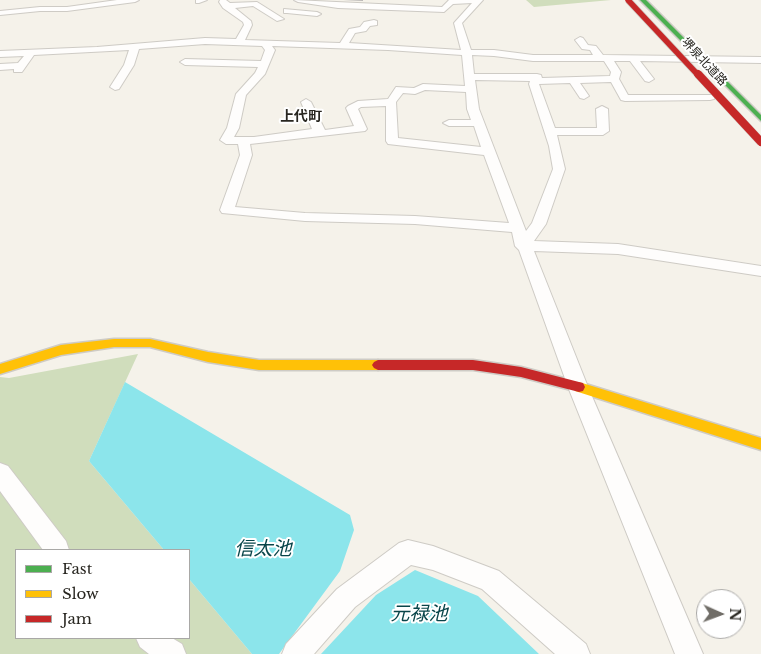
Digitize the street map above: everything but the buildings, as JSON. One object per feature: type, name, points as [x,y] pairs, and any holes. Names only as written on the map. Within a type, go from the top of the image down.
[{"type":"main road","points":[[622,0],[761,151]]},
{"type":"main road","name":"堺泉北道路","points":[[628,0],[761,142]]},
{"type":"main road","name":"堺泉北道路","points":[[637,0],[761,127]]},
{"type":"main road","points":[[643,0],[761,119]]},
{"type":"main road","points":[[0,369],[61,350],[114,342],[150,344],[208,357],[259,365],[473,365],[521,372],[761,444]]},
{"type":"street","points":[[0,13],[40,9],[67,9],[135,0]]},
{"type":"street","points":[[198,0],[203,0]]},
{"type":"street","points":[[285,7],[300,0],[338,6],[382,8],[395,4],[444,10],[451,2]]},
{"type":"street","points":[[403,0],[451,2],[479,0]]},
{"type":"street","points":[[479,0],[458,22],[467,53],[473,109],[516,228],[578,388],[689,654]]},
{"type":"street","points":[[224,3],[254,4],[280,19]]},
{"type":"street","points":[[224,3],[247,21],[248,25],[239,43]]},
{"type":"street","points":[[285,7],[330,16]]},
{"type":"street","points":[[285,7],[309,23]]},
{"type":"street","points":[[356,16],[379,14],[382,8]]},
{"type":"street","points":[[342,46],[352,31],[362,29],[367,24],[374,23]]},
{"type":"street","points":[[105,40],[131,38],[133,47],[129,65],[115,87]]},
{"type":"street","points":[[580,40],[585,47],[592,48],[616,72],[614,79],[625,98],[710,97]]},
{"type":"street","points":[[59,51],[66,42],[74,41]]},
{"type":"street","points":[[1,54],[97,50],[198,41],[362,46],[494,53],[533,58],[761,60]]},
{"type":"street","points":[[265,44],[270,50],[262,68],[241,94],[233,128],[226,140],[243,141],[319,132],[324,134],[361,128],[352,108],[358,104],[391,102]]},
{"type":"street","points":[[362,46],[364,58]]},
{"type":"street","points":[[0,67],[20,68],[32,52]]},
{"type":"street","points":[[633,58],[649,79]]},
{"type":"street","points":[[186,62],[216,67],[262,68]]},
{"type":"street","points":[[201,70],[216,67]]},
{"type":"street","points":[[489,152],[392,141],[391,102],[400,89],[415,91],[423,87],[536,79],[614,79]]},
{"type":"street","points":[[523,246],[539,224],[559,170],[555,146],[534,84],[536,79]]},
{"type":"street","points":[[573,80],[584,96]]},
{"type":"street","points":[[306,102],[319,132]]},
{"type":"street","points":[[550,132],[603,131],[602,109]]},
{"type":"street","points":[[449,123],[478,123]]},
{"type":"street","points":[[243,141],[246,154],[227,210],[305,217],[415,220],[516,228]]},
{"type":"street","points":[[523,246],[618,249],[761,271]]},
{"type":"street","points":[[0,473],[55,549]]},
{"type":"street","points":[[303,646],[346,598],[408,552],[433,558],[490,580],[576,654]]},
{"type":"street","points":[[150,639],[172,654]]},
{"type":"green space","points":[[526,0],[611,0],[534,7]]},
{"type":"green space","points":[[138,354],[89,461],[163,549],[15,549],[15,639],[190,639],[190,580],[252,654],[0,654],[0,377],[9,378]]},
{"type":"water","name":"信太池","points":[[125,382],[350,515],[354,530],[340,571],[279,654],[252,654],[190,580],[190,549],[163,549],[89,461]]},
{"type":"water","name":"元禄池","points":[[415,570],[478,596],[539,654],[321,654],[376,595]]},
{"type":"traffic: fast","points":[[643,0],[761,119]]},
{"type":"traffic: slow","points":[[0,369],[61,350],[114,343],[150,343],[208,357],[259,365],[378,365]]},
{"type":"traffic: slow","points":[[579,387],[761,444]]},
{"type":"traffic: jam","points":[[628,0],[761,142]]},
{"type":"traffic: jam","points":[[378,365],[473,365],[521,372],[579,387]]},
{"type":"district","name":"上代町","points":[[301,117]]}]
